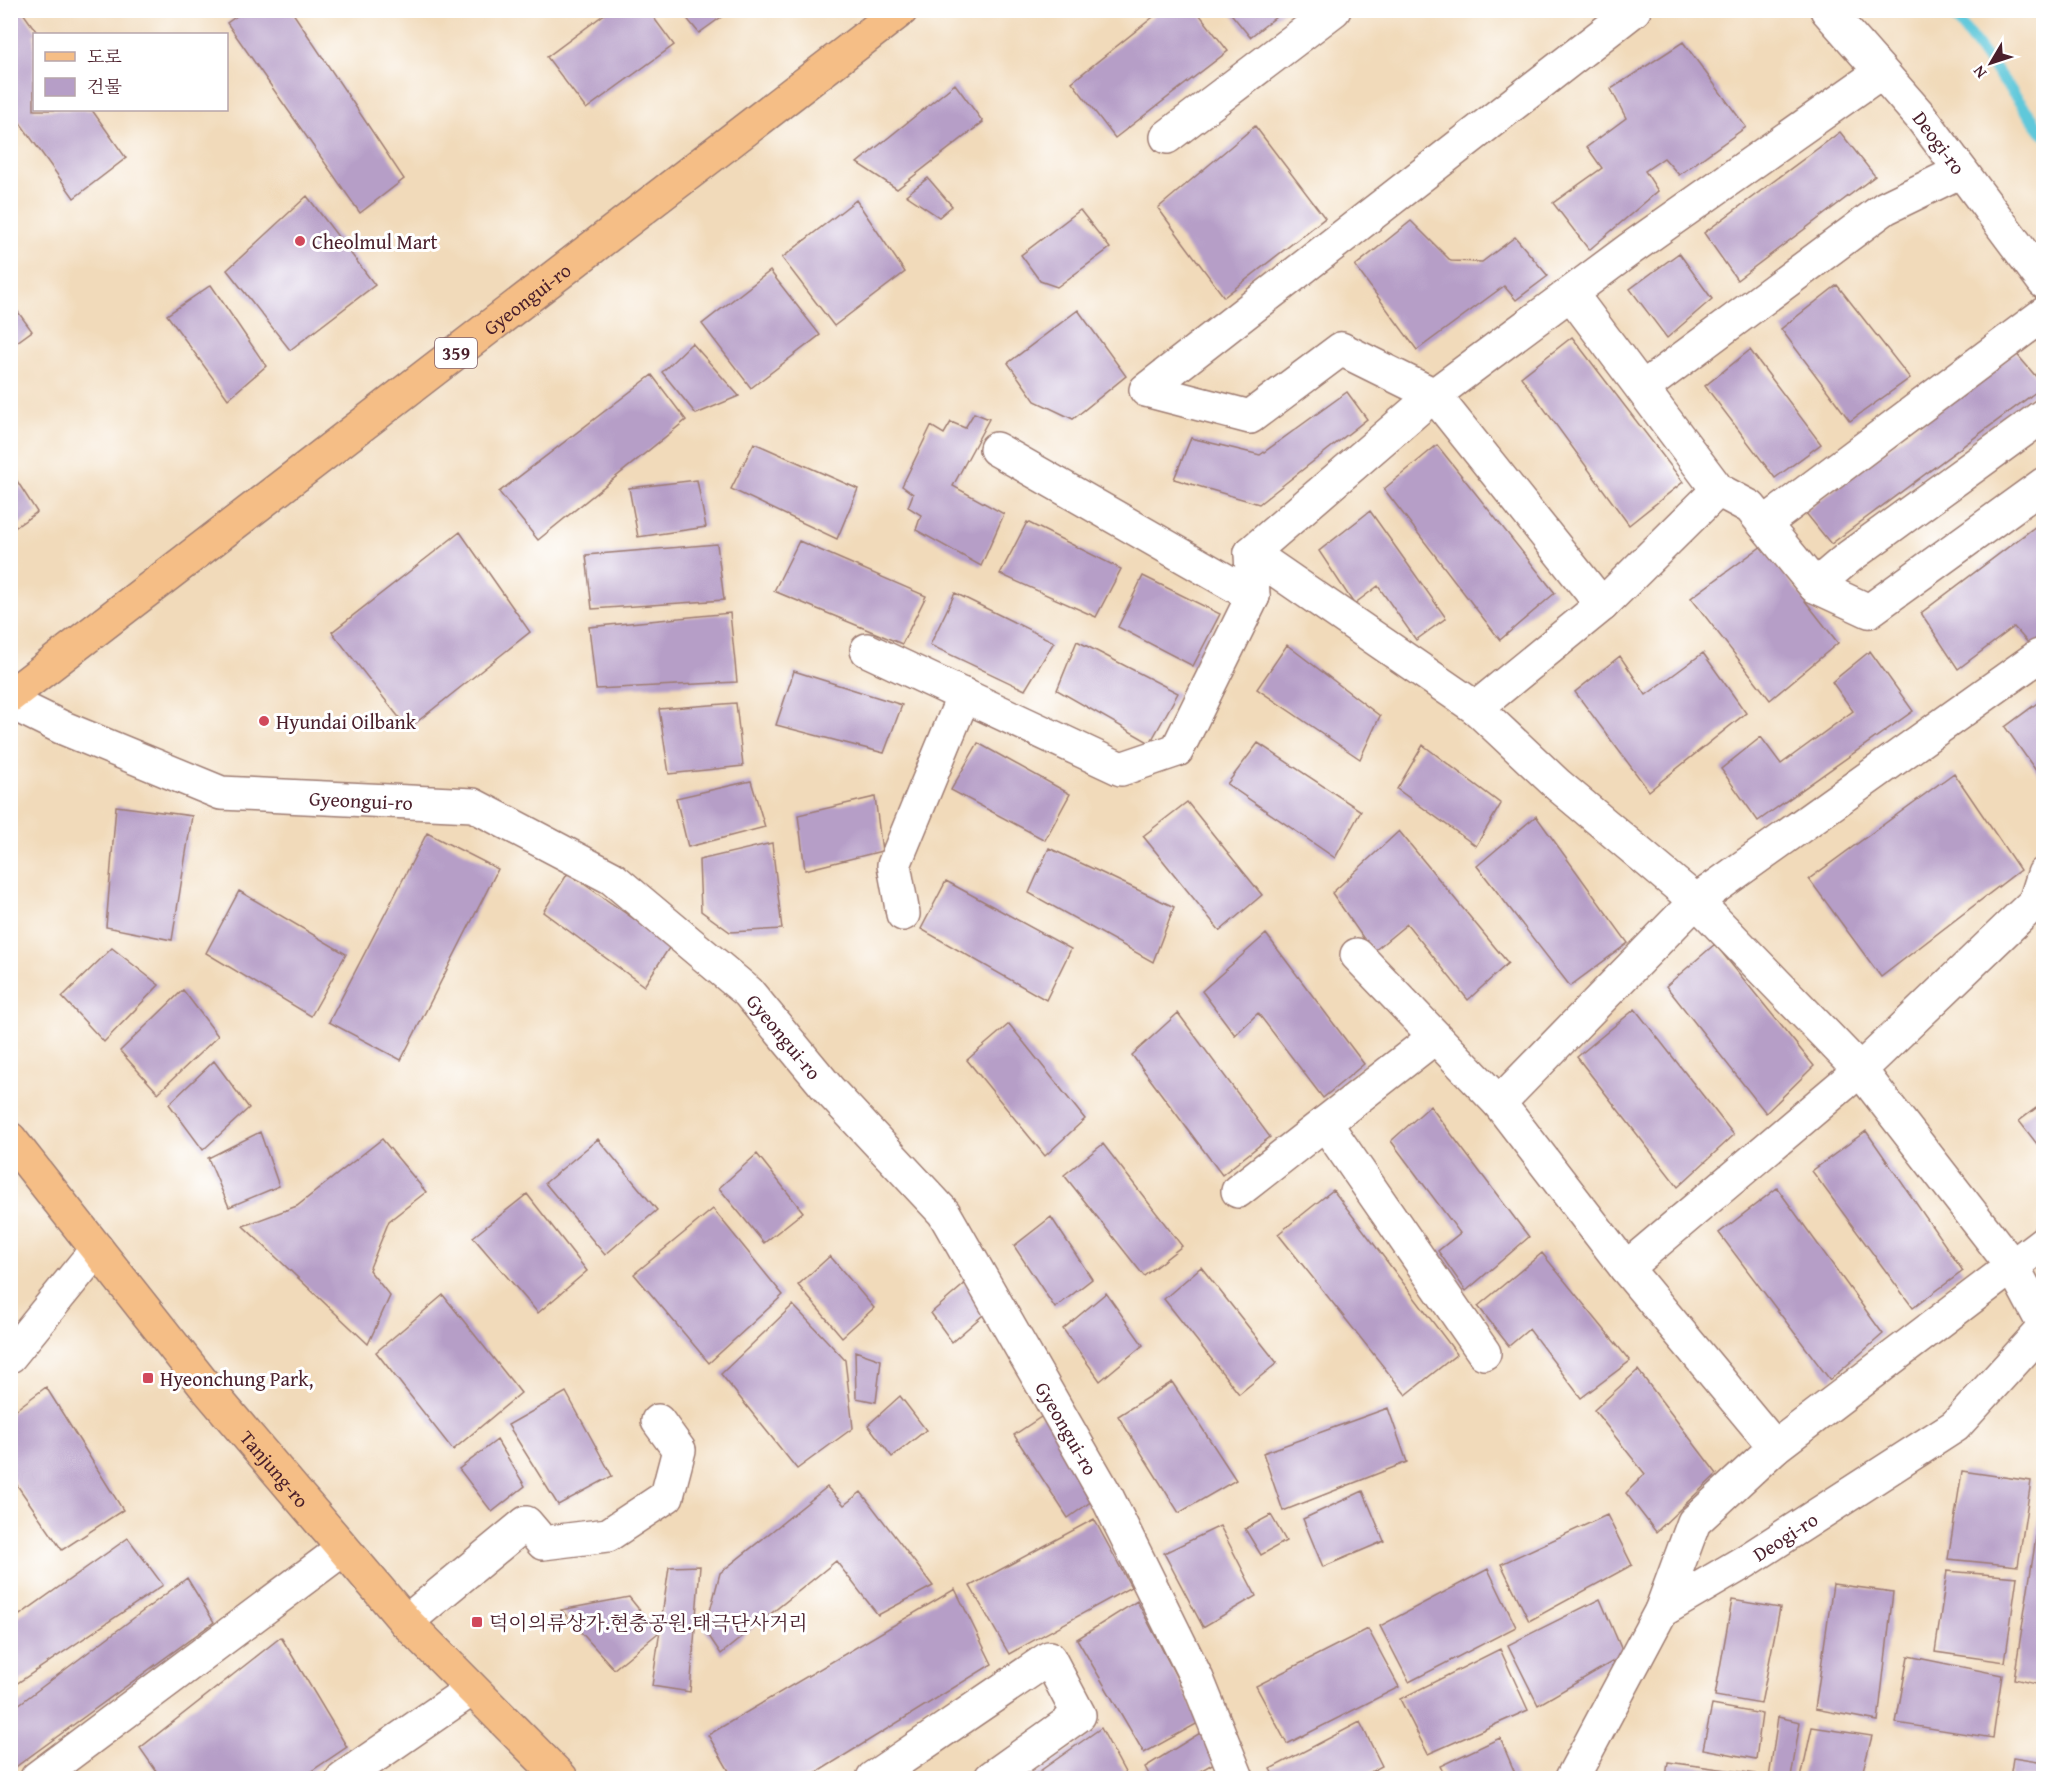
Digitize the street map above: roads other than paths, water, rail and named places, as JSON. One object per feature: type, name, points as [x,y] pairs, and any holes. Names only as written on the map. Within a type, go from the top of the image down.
[{"type":"main road","name":"Gyeongui-ro","points":[[10,696],[901,10]]},
{"type":"main road","name":"Tanjung-ro","points":[[14,1151],[97,1249],[205,1386],[406,1622],[561,1779]]},
{"type":"street","points":[[1167,137],[1334,10]]},
{"type":"street","points":[[1602,605],[1434,394],[1341,349],[1250,417],[1146,390],[1634,10]]},
{"type":"street","name":"Deogi-ro","points":[[1827,10],[1921,117],[2043,282]]},
{"type":"street","points":[[1251,553],[1434,394],[1881,72]]},
{"type":"street","points":[[1642,388],[1885,208],[1961,171]]},
{"type":"street","points":[[1570,294],[1718,490],[1750,507],[1815,586],[1869,611],[2043,484]]},
{"type":"street","points":[[1764,524],[2043,314]]},
{"type":"street","points":[[1815,586],[1849,557],[2043,415]]},
{"type":"street","points":[[996,449],[1253,596]]},
{"type":"street","points":[[1476,708],[1602,605],[1718,490]]},
{"type":"street","points":[[867,650],[1121,769],[1177,750],[1253,596],[1251,553]]},
{"type":"street","points":[[1251,553],[1476,708],[1558,785],[1696,901],[1860,1070],[2013,1267],[2043,1326]]},
{"type":"street","points":[[1498,1103],[1696,901],[2039,656]]},
{"type":"street","points":[[903,914],[894,865],[964,695]]},
{"type":"street","name":"Gyeongui-ro","points":[[10,702],[61,727],[221,793],[473,805],[612,878],[748,992],[829,1090],[944,1213],[1108,1499],[1197,1679],[1237,1779]]},
{"type":"street","points":[[1626,1268],[1860,1070],[2035,902],[2043,874]]},
{"type":"street","points":[[1357,955],[1498,1103],[1626,1268],[1775,1447]]},
{"type":"street","points":[[1238,1191],[1435,1036]]},
{"type":"street","points":[[1325,1123],[1484,1353]]},
{"type":"street","points":[[1572,1779],[1661,1611],[1694,1522],[1775,1447],[2043,1242]]},
{"type":"street","points":[[10,1356],[97,1249]]},
{"type":"street","name":"Deogi-ro","points":[[1661,1611],[1746,1561],[1954,1426],[2043,1326]]},
{"type":"street","points":[[406,1622],[526,1522],[543,1543],[608,1535],[667,1496],[679,1450],[658,1421]]},
{"type":"street","points":[[46,1776],[343,1549]]},
{"type":"street","points":[[873,1779],[1049,1658],[1079,1715],[991,1779]]},
{"type":"street","points":[[343,1779],[472,1689]]},
{"type":"waterway","points":[[1950,10],[2044,134]]},
{"type":"place","name":"Cheolmul Mart","points":[[300,241]]},
{"type":"place","name":"Hyundai Oilbank","points":[[264,721]]},
{"type":"place","name":"Hyeonchung Park,","points":[[148,1378]]},
{"type":"place","name":"덕이의류상가.현충공원.태극단사거리","points":[[477,1622]]}]
